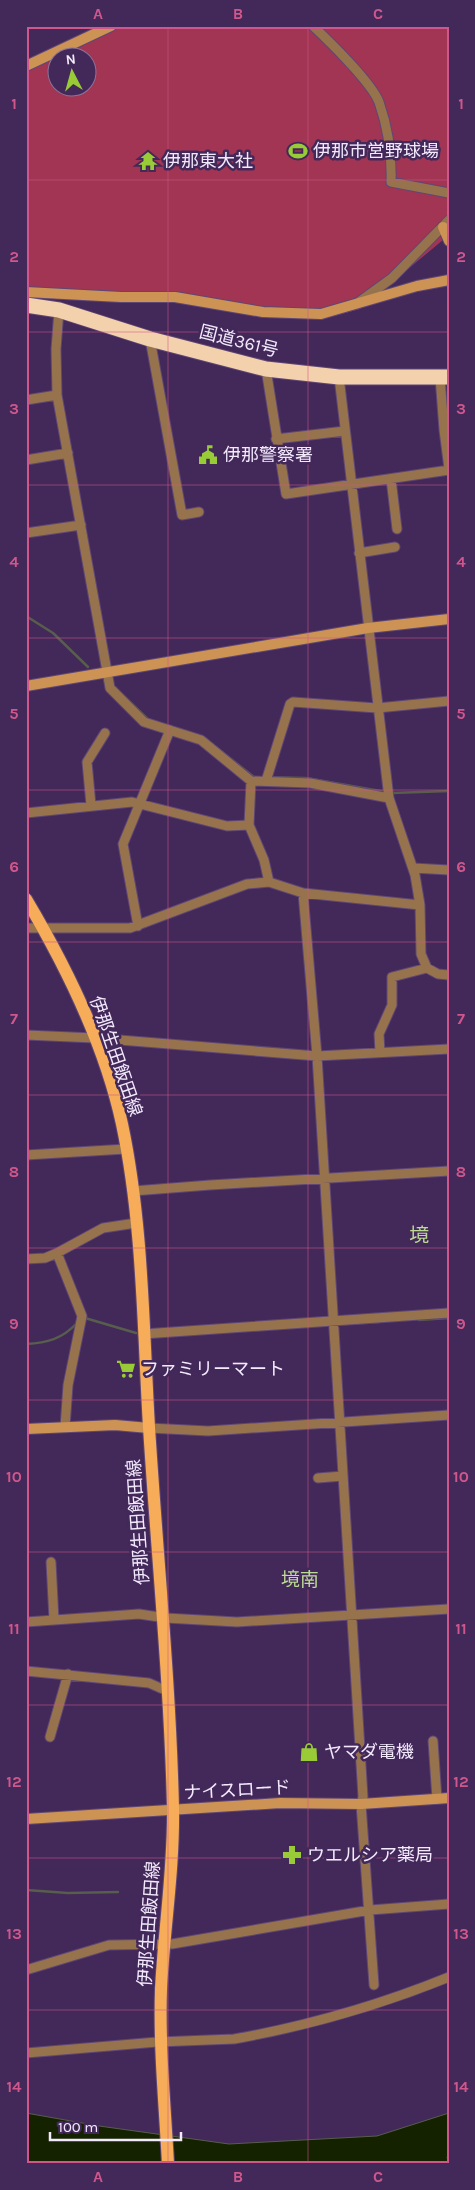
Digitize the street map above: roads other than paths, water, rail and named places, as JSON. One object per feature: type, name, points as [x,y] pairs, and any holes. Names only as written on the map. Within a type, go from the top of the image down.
[{"type":"highway","name":"国道361号","points":[[26,305],[59,310],[150,339],[266,369],[339,377],[444,377]]},
{"type":"main road","name":"伊那生田飯田線","points":[[26,899],[43,928],[79,1000],[95,1038],[111,1086],[126,1150],[133,1192],[167,1691],[173,1810],[172,1868],[161,1992],[168,2164]]},
{"type":"street","points":[[312,26],[331,43],[378,100],[392,158],[391,182],[449,193]]},
{"type":"street","points":[[26,66],[107,27]]},
{"type":"street","points":[[446,223],[449,241]]},
{"type":"street","points":[[358,303],[392,278],[446,223]]},
{"type":"street","points":[[26,292],[121,297],[175,297],[263,312],[321,314],[417,286],[449,280]]},
{"type":"street","points":[[59,310],[56,349],[57,395],[110,688],[144,722],[201,740],[251,781],[267,778],[388,794]]},
{"type":"street","points":[[150,339],[182,515],[198,512]]},
{"type":"street","points":[[266,369],[286,494],[449,469],[444,430],[444,377]]},
{"type":"street","points":[[339,377],[388,794],[413,868],[420,905],[421,954],[427,968],[438,974],[449,975]]},
{"type":"street","points":[[26,400],[57,395]]},
{"type":"street","points":[[276,439],[344,431]]},
{"type":"street","points":[[26,460],[68,453]]},
{"type":"street","points":[[391,479],[396,529]]},
{"type":"street","points":[[26,533],[81,525]]},
{"type":"street","points":[[359,553],[395,547]]},
{"type":"street","points":[[26,686],[368,628],[449,620]]},
{"type":"street","points":[[267,778],[290,704],[293,702],[377,708],[449,701]]},
{"type":"street","points":[[138,926],[123,844],[170,730]]},
{"type":"street","points":[[91,805],[87,762],[105,733]]},
{"type":"street","points":[[251,781],[249,825],[264,860],[269,882]]},
{"type":"street","points":[[26,813],[132,802],[227,826],[249,825]]},
{"type":"street","points":[[413,868],[449,870]]},
{"type":"street","points":[[26,928],[119,929],[138,926],[230,889],[247,884],[269,882],[303,892],[420,905]]},
{"type":"street","points":[[303,892],[325,1178],[363,1797],[361,1804],[374,1985]]},
{"type":"street","points":[[380,1054],[379,1034],[392,1005],[392,977],[427,968]]},
{"type":"street","points":[[26,1035],[95,1038],[317,1056],[449,1049]]},
{"type":"street","points":[[26,1156],[126,1150]]},
{"type":"street","points":[[133,1192],[449,1171]]},
{"type":"street","points":[[26,1259],[45,1258],[103,1228],[136,1222]]},
{"type":"street","points":[[57,1253],[82,1318],[68,1385],[65,1427]]},
{"type":"street","points":[[143,1334],[334,1323],[449,1313]]},
{"type":"street","points":[[26,1429],[115,1426],[208,1431],[449,1415]]},
{"type":"street","points":[[318,1478],[343,1476]]},
{"type":"street","points":[[51,1562],[54,1620]]},
{"type":"street","points":[[26,1622],[139,1614],[166,1618],[237,1622],[449,1608]]},
{"type":"street","points":[[26,1670],[149,1683],[167,1691]]},
{"type":"street","points":[[50,1737],[68,1674]]},
{"type":"street","points":[[433,1741],[437,1799]]},
{"type":"street","name":"ナイスロード","points":[[26,1820],[280,1803],[361,1804],[449,1798]]},
{"type":"street","points":[[26,1970],[109,1945],[164,1945],[370,1910],[449,1904]]},
{"type":"street","points":[[26,2054],[162,2046],[234,2039],[300,2026],[392,1998],[449,1977]]},
{"type":"waterway","points":[[26,616],[53,633],[88,667]]},
{"type":"waterway","points":[[114,687],[150,721]]},
{"type":"waterway","points":[[203,737],[254,777],[306,778],[392,793],[449,791]]},
{"type":"waterway","points":[[85,1318],[136,1333]]},
{"type":"waterway","points":[[419,1320],[449,1318]]},
{"type":"waterway","points":[[345,1324],[379,1322]]},
{"type":"waterway","points":[[26,1344],[41,1343],[54,1339],[66,1333],[77,1323]]},
{"type":"waterway","points":[[26,1890],[68,1893],[118,1892]]},
{"type":"place","name":"伊那市営野球場","points":[[298,151]]},
{"type":"place","name":"伊那東大社","points":[[148,161]]},
{"type":"place","name":"伊那警察署","points":[[208,455]]},
{"type":"place","name":"ファミリーマート","points":[[126,1369]]},
{"type":"place","name":"ヤマダ電機","points":[[309,1752]]},
{"type":"place","name":"ウエルシア薬局","points":[[292,1855]]},
{"type":"district","name":"境","points":[[419,1235]]},
{"type":"district","name":"境南","points":[[300,1579]]}]
